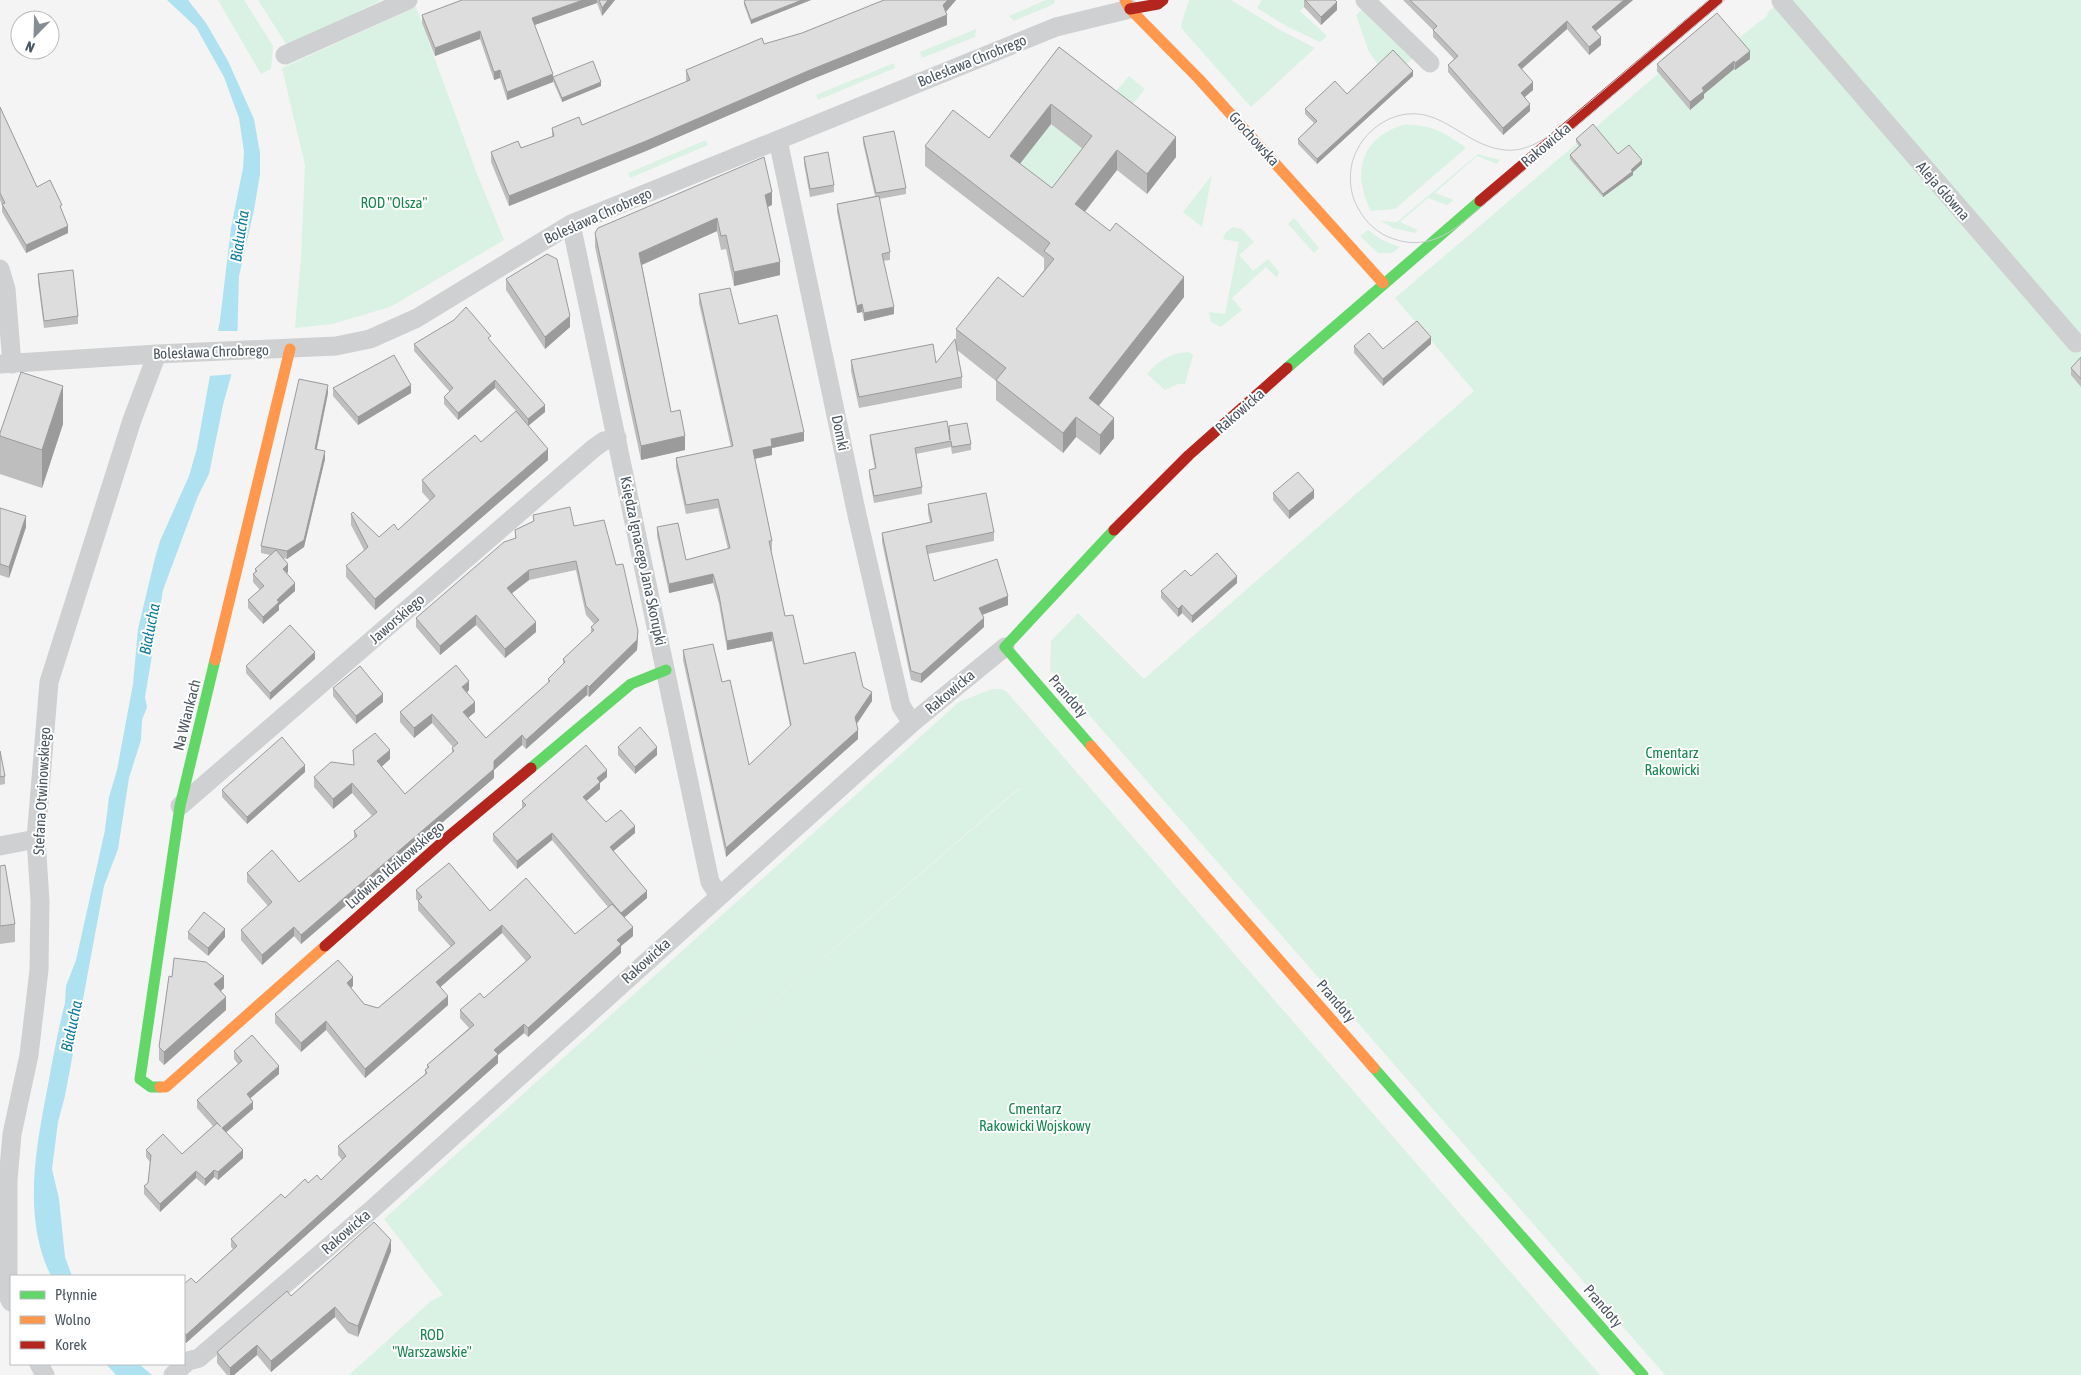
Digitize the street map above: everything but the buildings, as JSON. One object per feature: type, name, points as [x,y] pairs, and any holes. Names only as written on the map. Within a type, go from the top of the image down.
[{"type":"street","points":[[285,55],[408,0]]},
{"type":"street","points":[[1125,3],[1151,6],[1163,0]]},
{"type":"street","points":[[1365,0],[1430,63]]},
{"type":"street","name":"Rakowicka","points":[[185,1365],[199,1358],[363,1217],[912,723],[1005,647],[1170,472],[1383,284],[1717,0]]},
{"type":"street","name":"Aleja Główna","points":[[1780,1],[2076,343]]},
{"type":"street","name":"Bolesława Chrobrego","points":[[6,364],[157,354],[282,350],[352,343],[370,339],[404,325],[571,224],[1056,27],[1125,3]]},
{"type":"street","name":"Grochowska","points":[[1125,3],[1200,79],[1383,284]]},
{"type":"street","name":"Domki","points":[[778,140],[857,515],[901,706],[912,723]]},
{"type":"street","name":"Księdza Ignacego Jana Skorupki","points":[[571,224],[710,882],[719,895]]},
{"type":"street","points":[[0,268],[6,289],[6,364]]},
{"type":"street","name":"Na Wiankach","points":[[150,1087],[140,1079],[180,806],[282,350]]},
{"type":"street","name":"Stefana Otwinowskiego","points":[[10,1300],[8,1296],[8,1180],[12,1134],[29,1055],[39,970],[40,901],[36,839],[49,682],[132,420],[157,354]]},
{"type":"street","name":"Jaworskiego","points":[[180,806],[594,448],[604,441],[617,438]]},
{"type":"street","name":"Prandoty","points":[[1005,647],[1643,1375]]},
{"type":"street","name":"Ludwika Idzikowskiego","points":[[150,1087],[166,1087],[448,838],[631,684],[666,670]]},
{"type":"street","points":[[0,846],[36,839]]},
{"type":"street","name":"Rakowicka","points":[[174,1375],[185,1365]]},
{"type":"green space","points":[[218,0],[244,0],[273,46],[271,69],[261,74]]},
{"type":"green space","points":[[258,0],[381,0],[288,47]]},
{"type":"green space","points":[[1046,0],[1055,0],[1054,4],[1014,21],[1009,16]]},
{"type":"green space","points":[[1189,0],[1231,0],[1280,30],[1315,48],[1251,107],[1182,29],[1181,25]]},
{"type":"green space","points":[[1262,0],[1311,0],[1300,11],[1327,36],[1320,42],[1288,27],[1257,8]]},
{"type":"green space","name":"Cmentarz Rakowicki","points":[[1782,0],[2081,0],[2081,1375],[1665,1375],[1050,670],[1051,641],[1078,613],[1144,679],[1474,391],[1395,298],[1658,74],[1656,70],[1670,58],[1735,41],[1768,15],[1767,13]]},
{"type":"green space","name":"ROD \"Olsza\"","points":[[416,7],[477,174],[504,240],[390,307],[332,324],[295,328],[301,258],[305,165],[282,68]]},
{"type":"green space","points":[[1363,8],[1413,58],[1404,66],[1380,67],[1369,52],[1356,15]]},
{"type":"green space","points":[[976,29],[975,37],[922,58],[920,52]]},
{"type":"green space","points":[[894,63],[895,68],[818,100],[816,95]]},
{"type":"green space","points":[[1129,76],[1145,89],[1132,105],[1116,91]]},
{"type":"green space","points":[[1051,124],[1092,156],[1052,208],[1010,176]]},
{"type":"green space","points":[[1403,125],[1429,127],[1466,148],[1395,209],[1371,211],[1362,184],[1361,171],[1364,159],[1369,148],[1377,139],[1388,131]]},
{"type":"green space","points":[[706,140],[708,145],[630,178],[628,173]]},
{"type":"green space","points":[[1478,154],[1500,160],[1497,164],[1477,156],[1435,193],[1454,200],[1447,205],[1428,198],[1400,222],[1418,230],[1415,233],[1393,228],[1381,221],[1397,222]]},
{"type":"green space","points":[[1212,175],[1202,227],[1183,212]]},
{"type":"green space","points":[[1294,218],[1319,248],[1314,253],[1288,224]]},
{"type":"green space","points":[[1233,227],[1242,229],[1254,242],[1239,255],[1253,271],[1268,259],[1279,272],[1277,278],[1266,267],[1232,298],[1242,310],[1221,327],[1211,322],[1209,312],[1225,314],[1239,242],[1223,239],[1226,232]]},
{"type":"green space","points":[[1368,230],[1382,240],[1400,247],[1392,253],[1378,253],[1360,236]]},
{"type":"green space","points":[[1189,352],[1193,355],[1185,384],[1178,384],[1165,390],[1147,374],[1165,358]]},
{"type":"green space","name":"Cmentarz Rakowicki Wojskowy","points":[[992,689],[1002,689],[1007,692],[1600,1375],[349,1375],[431,1301],[443,1295],[384,1219],[959,702]],"holes":[[[1019,788],[1020,788],[655,1104]]]},
{"type":"water","name":"Białucha","points":[[167,0],[188,0],[206,23],[228,61],[254,119],[260,153],[260,174],[239,276],[237,346],[231,376],[209,474],[198,496],[163,590],[145,697],[147,707],[142,720],[141,740],[129,778],[118,849],[104,886],[65,1096],[58,1122],[52,1169],[59,1199],[65,1257],[72,1275],[51,1275],[42,1253],[34,1206],[36,1157],[43,1109],[65,1003],[66,986],[76,960],[105,830],[109,797],[117,770],[133,684],[138,629],[160,541],[189,476],[197,448],[220,320],[231,228],[243,168],[244,152],[239,118],[224,77],[196,27]]},
{"type":"water","points":[[107,1365],[140,1365],[152,1375],[116,1375]]},
{"type":"pier","points":[[215,331],[239,331],[239,346],[234,374],[209,376]]},
{"type":"tram line","points":[[1709,0],[1557,130],[1539,142],[1526,147],[1512,150],[1489,147],[1449,125],[1422,114],[1406,114],[1384,122],[1370,132],[1363,140],[1352,164],[1350,179],[1352,194],[1361,213],[1378,231],[1388,237],[1405,242],[1415,243],[1434,240],[1451,231],[1725,0]]},
{"type":"traffic: fast","points":[[1287,368],[1480,201]]},
{"type":"traffic: fast","points":[[1091,746],[1005,647],[1114,530]]},
{"type":"traffic: fast","points":[[160,1087],[151,1087],[140,1079],[180,806],[215,660]]},
{"type":"traffic: fast","points":[[531,768],[631,684],[666,670]]},
{"type":"traffic: fast","points":[[1374,1068],[1643,1375]]},
{"type":"traffic: slow","points":[[1125,0],[1130,9],[1199,79],[1383,283]]},
{"type":"traffic: slow","points":[[215,660],[290,349]]},
{"type":"traffic: slow","points":[[1091,746],[1374,1068]]},
{"type":"traffic: slow","points":[[160,1087],[166,1087],[325,946]]},
{"type":"traffic: jam","points":[[1130,9],[1158,4],[1163,0]]},
{"type":"traffic: jam","points":[[1480,201],[1717,0]]},
{"type":"traffic: jam","points":[[1114,530],[1189,455],[1287,368]]},
{"type":"traffic: jam","points":[[325,946],[448,837],[531,768]]},
{"type":"park label","name":"ROD \"Warszawskie\"","points":[[432,1344]]}]
